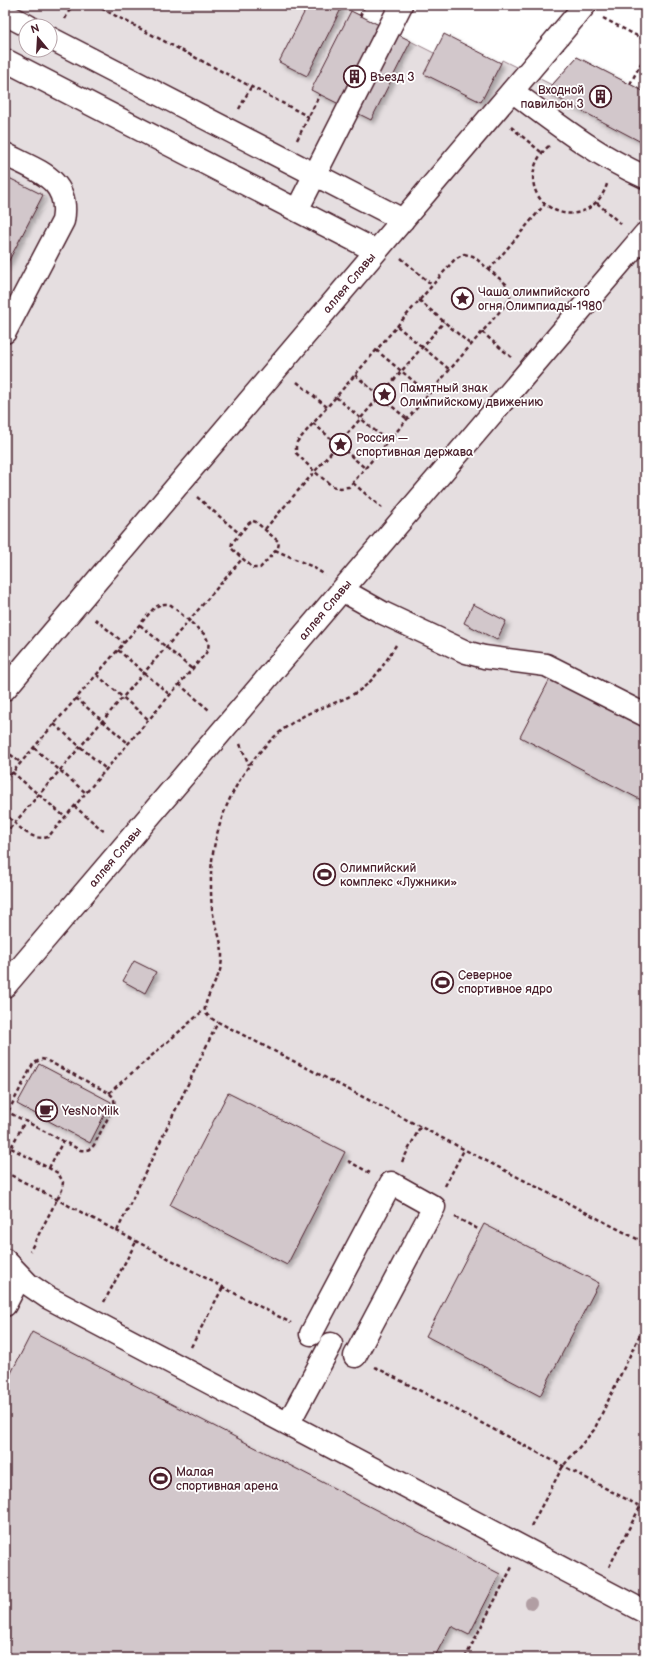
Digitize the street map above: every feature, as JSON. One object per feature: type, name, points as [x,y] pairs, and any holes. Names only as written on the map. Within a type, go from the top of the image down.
[{"type":"street","points":[[297,210],[401,5]]},
{"type":"street","name":"аллея Славы","points":[[5,689],[584,6]]},
{"type":"street","points":[[5,14],[18,21]]},
{"type":"street","points":[[58,42],[403,220]]},
{"type":"street","points":[[6,63],[297,210],[380,247]]},
{"type":"street","points":[[512,91],[576,139],[602,155],[645,177]]},
{"type":"street","points":[[5,154],[51,178],[60,189],[64,198],[65,209],[63,221],[5,332]]},
{"type":"street","name":"аллея Славы","points":[[5,986],[644,236]]},
{"type":"street","points":[[342,590],[366,604],[456,648],[474,655],[546,665],[645,715]]},
{"type":"street","points":[[311,1334],[391,1183],[434,1206],[355,1356]]},
{"type":"street","points":[[5,1305],[15,1270],[40,1293],[645,1612]]},
{"type":"street","points":[[288,1424],[331,1344]]},
{"type":"path","points":[[95,5],[309,116]]},
{"type":"path","points":[[360,16],[365,5]]},
{"type":"path","points":[[584,6],[645,40]]},
{"type":"path","points":[[630,84],[645,56]]},
{"type":"path","points":[[287,160],[320,94]]},
{"type":"path","points":[[494,113],[542,152]]},
{"type":"path","points":[[576,139],[563,139],[551,144],[542,152],[535,163],[533,176],[535,188],[541,199],[550,208],[562,213],[575,213],[587,210],[597,203],[605,192],[608,180],[607,167],[602,155]]},
{"type":"path","points":[[597,203],[644,236]]},
{"type":"path","points":[[489,270],[545,204]]},
{"type":"path","points":[[380,247],[432,285]]},
{"type":"path","points":[[464,254],[472,256],[506,284],[509,289],[510,298],[472,345],[428,394],[353,483],[345,488],[336,488],[315,472],[299,457],[295,450],[297,442],[432,285],[455,259],[464,254]]},
{"type":"path","points":[[419,300],[472,345]]},
{"type":"path","points":[[265,529],[444,322]]},
{"type":"path","points":[[398,326],[450,370]]},
{"type":"path","points":[[482,332],[528,372]]},
{"type":"path","points":[[376,350],[428,394]]},
{"type":"path","points":[[279,366],[327,407]]},
{"type":"path","points":[[355,375],[407,419]]},
{"type":"path","points":[[336,397],[388,442]]},
{"type":"path","points":[[313,423],[366,468]]},
{"type":"path","points":[[180,482],[240,534]]},
{"type":"path","points":[[353,483],[399,523]]},
{"type":"path","points":[[251,522],[256,522],[279,542],[276,550],[260,568],[257,569],[253,568],[230,548],[232,543],[240,534],[251,522]]},
{"type":"path","points":[[276,550],[313,567],[342,590]]},
{"type":"path","points":[[5,834],[242,559]]},
{"type":"path","points":[[78,604],[124,643]]},
{"type":"path","points":[[5,781],[154,608],[162,604],[171,605],[204,634],[209,643],[206,653],[48,837],[44,838],[31,836],[5,814]]},
{"type":"path","points":[[140,625],[192,669]]},
{"type":"path","points":[[410,625],[370,682],[356,693],[311,712],[293,722],[262,750],[249,765],[237,784],[221,822],[213,856],[211,882],[212,908],[222,955],[220,972],[205,1005],[205,1009],[209,1016],[218,1022],[645,1243]]},
{"type":"path","points":[[118,650],[170,695]]},
{"type":"path","points":[[97,675],[149,720]]},
{"type":"path","points":[[76,698],[128,743]]},
{"type":"path","points":[[54,724],[106,769]]},
{"type":"path","points":[[34,748],[86,793]]},
{"type":"path","points":[[5,750],[21,763]]},
{"type":"path","points":[[12,772],[65,817]]},
{"type":"path","points":[[74,806],[123,847]]},
{"type":"path","points":[[110,1093],[205,1009]]},
{"type":"path","points":[[117,1231],[218,1022]]},
{"type":"path","points":[[41,1059],[110,1093],[114,1099],[114,1106],[92,1148],[84,1151],[6,1111],[33,1064],[41,1059]]},
{"type":"path","points":[[5,1159],[25,1121]]},
{"type":"path","points":[[391,1183],[420,1127]]},
{"type":"path","points":[[49,1168],[63,1141]]},
{"type":"path","points":[[11,1148],[60,1175],[63,1182],[62,1190],[15,1270]]},
{"type":"path","points":[[434,1206],[464,1150]]},
{"type":"path","points":[[94,1321],[136,1242]]},
{"type":"path","points":[[181,1367],[223,1287]]},
{"type":"path","points":[[465,1658],[563,1466],[594,1430],[645,1324]]},
{"type":"path","points":[[599,1587],[640,1507]]},
{"type":"shaded area","name":"Олимпийский комплекс «Лужники»","points":[[5,5],[339,5],[434,53],[501,63],[502,60],[552,85],[577,57],[645,92],[645,1658],[5,1658]]},
{"type":"building","points":[[308,5],[339,5],[342,7],[307,76],[279,62]]},
{"type":"building","name":"Въезд 3","points":[[351,11],[411,41],[371,120],[311,90]]},
{"type":"building","points":[[444,34],[501,63],[481,102],[424,74]]},
{"type":"building","name":"Входной павильон 3","points":[[577,57],[645,92],[645,144],[546,92]]},
{"type":"building","points":[[5,176],[43,195],[5,268]]},
{"type":"building","points":[[473,604],[506,621],[497,640],[464,623]]},
{"type":"building","points":[[552,675],[645,723],[645,802],[520,737]]},
{"type":"building","points":[[134,961],[156,972],[145,993],[123,981]]},
{"type":"building","points":[[39,1064],[111,1102],[90,1143],[17,1104]]},
{"type":"building","points":[[228,1093],[345,1152],[287,1265],[170,1205]]},
{"type":"building","points":[[484,1224],[599,1283],[540,1396],[426,1336]]},
{"type":"building","name":"Малая спортивная арена","points":[[32,1332],[500,1574],[469,1635],[451,1626],[434,1658],[5,1658],[5,1385]]},
{"type":"place","name":"Въезд 3","points":[[355,77]]},
{"type":"place","name":"Входной павильон 3","points":[[600,97]]},
{"type":"place","name":"Чаша олимпийского огня Олимпиады-1980","points":[[462,299]]},
{"type":"place","name":"Памятный знак Олимпийскому движению","points":[[384,395]]},
{"type":"place","name":"Россия — спортивная держава","points":[[341,445]]},
{"type":"place","name":"Олимпийский комплекс «Лужники»","points":[[325,875]]},
{"type":"place","name":"Северное спортивное ядро","points":[[442,982]]},
{"type":"place","name":"YesNoMilk","points":[[46,1111]]},
{"type":"place","name":"Малая спортивная арена","points":[[161,1479]]}]
